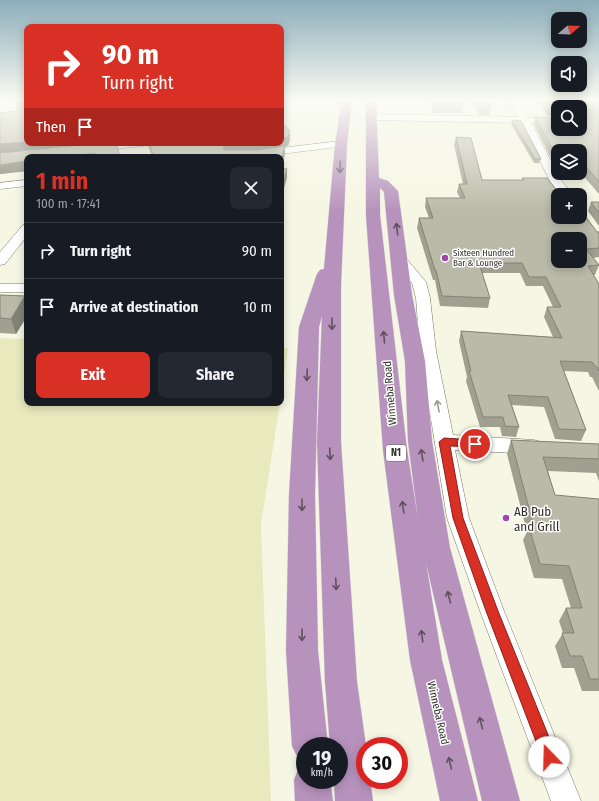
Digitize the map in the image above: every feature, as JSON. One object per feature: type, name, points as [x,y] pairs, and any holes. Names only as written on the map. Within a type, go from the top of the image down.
[{"type":"highway","points":[[342,137],[332,285],[329,442],[341,682],[354,801]]},
{"type":"highway","name":"Winneba Road","points":[[371,137],[373,215],[395,450],[426,660],[459,801]]},
{"type":"highway","points":[[372,180],[383,184],[391,191],[403,295],[415,361],[420,441],[436,548],[501,801]]},
{"type":"highway","points":[[309,737],[302,651],[302,503],[309,327],[336,242]]},
{"type":"highway","points":[[313,789],[314,801]]},
{"type":"street","points":[[533,137],[556,181],[562,188]]},
{"type":"street","points":[[256,154],[341,144]]},
{"type":"street","points":[[85,149],[113,146]]},
{"type":"street","points":[[0,186],[24,182]]},
{"type":"street","points":[[0,260],[24,232]]},
{"type":"street","points":[[400,260],[419,282],[423,298],[428,351],[458,518],[492,611],[566,801]]},
{"type":"street","points":[[0,288],[24,288]]},
{"type":"street","points":[[444,442],[553,448]]},
{"type":"green space","points":[[0,338],[24,339],[24,406],[280,406],[261,524],[271,801],[0,801]]},
{"type":"green space","points":[[284,348],[288,348],[284,375]]},
{"type":"building","points":[[0,137],[24,137],[24,142],[0,144]]},
{"type":"building","points":[[456,137],[471,138],[482,180],[524,180],[522,178],[547,178],[555,188],[551,188],[551,224],[587,224],[587,218],[597,232],[599,232],[599,248],[587,249],[587,232],[551,232],[551,268],[587,268],[587,250],[599,265],[588,266],[599,284],[599,371],[592,362],[560,361],[586,430],[559,429],[548,397],[508,395],[519,427],[505,426],[503,417],[483,417],[469,371],[471,371],[461,331],[562,338],[547,307],[561,307],[546,277],[529,277],[522,263],[479,263],[490,298],[442,296],[436,270],[419,218],[433,218],[426,198],[465,198],[459,184],[467,184]]},
{"type":"building","points":[[522,137],[530,137],[541,159],[535,159]]},
{"type":"building","points":[[546,137],[599,137],[599,182],[587,168],[587,144],[551,144],[551,146]]},
{"type":"building","points":[[69,146],[117,146],[119,154],[24,154],[24,161],[0,165],[0,153]]},
{"type":"building","points":[[150,146],[226,146],[223,148],[224,150],[257,150],[285,146],[283,154],[153,154]]},
{"type":"building","points":[[284,168],[287,169],[284,178]]},
{"type":"building","points":[[591,202],[599,202],[599,213]]},
{"type":"building","points":[[0,295],[24,296],[11,319],[0,318]]},
{"type":"building","points":[[511,440],[599,444],[599,459],[543,457],[555,495],[599,499],[599,679],[590,679],[582,656],[570,656],[562,633],[574,633],[566,608],[582,608],[569,566],[540,564],[529,527],[534,527]]},
{"type":"place","name":"Sixteen Hundred Bar & Lounge","points":[[445,258]]},
{"type":"place","name":"AB Pub and Grill","points":[[506,518]]},
{"type":"route","points":[[475,444],[444,442],[458,518],[492,611],[549,757]]}]
